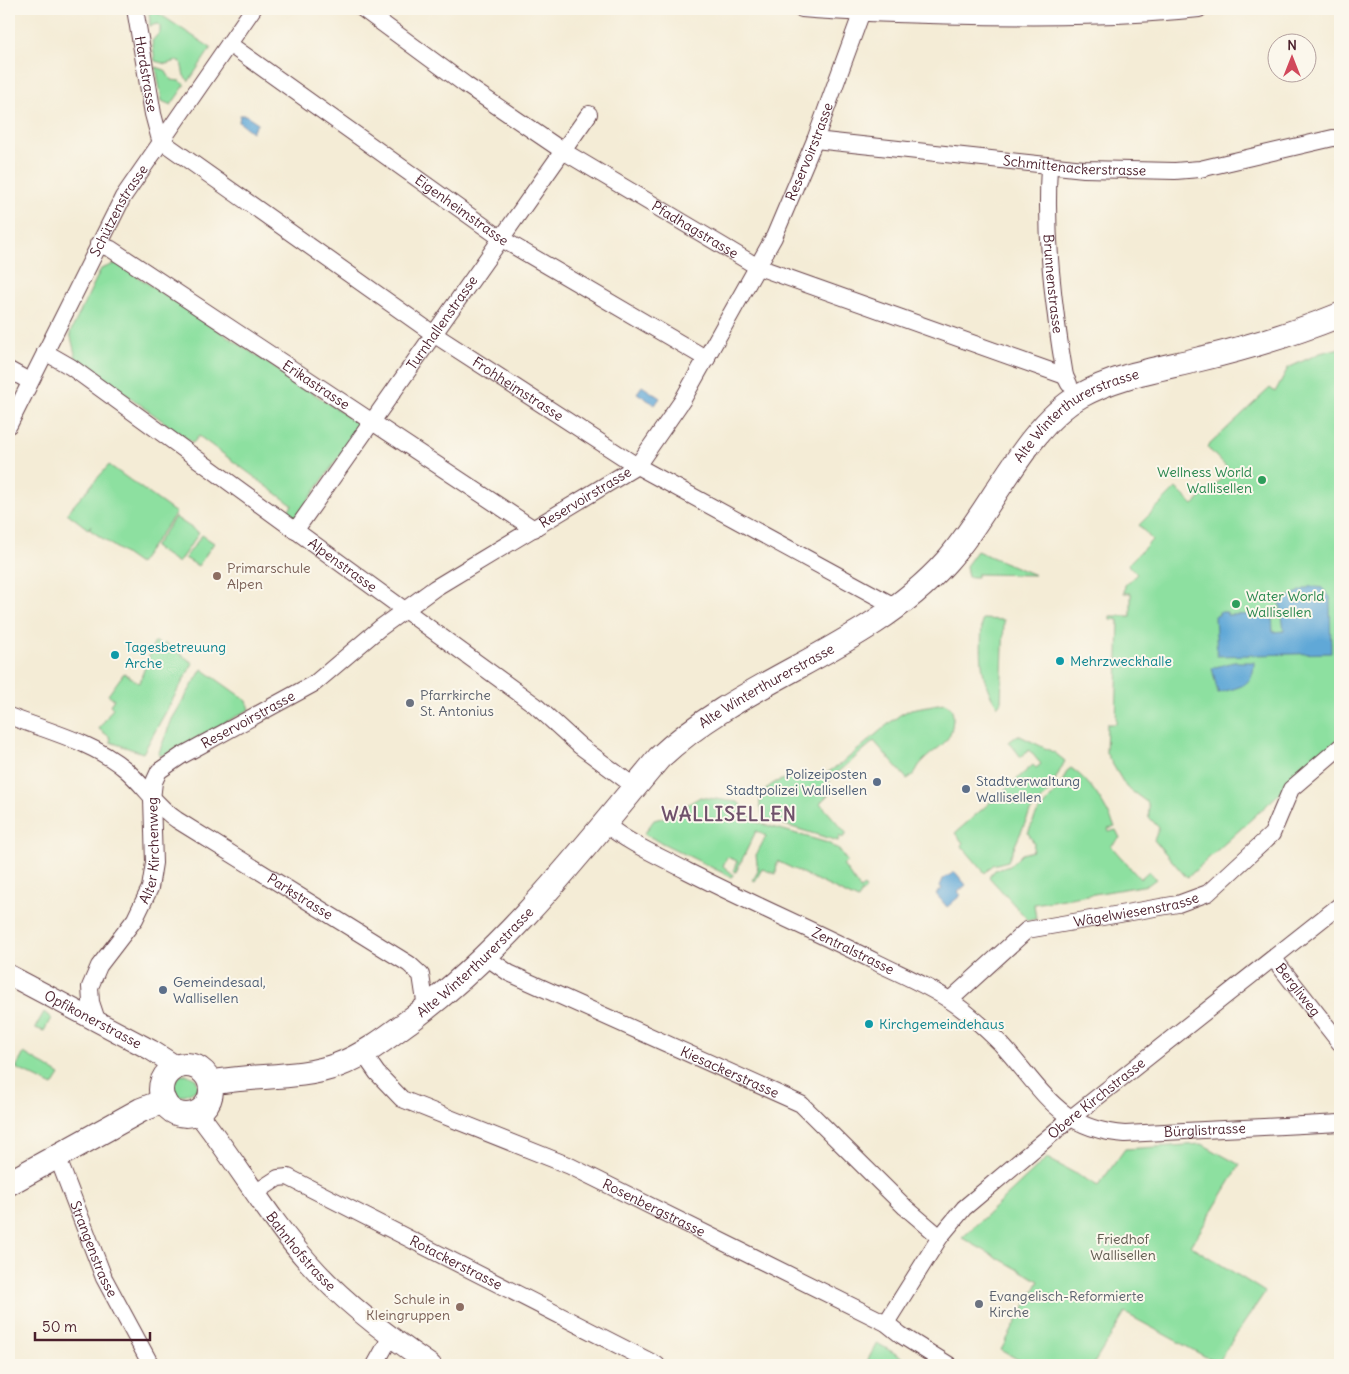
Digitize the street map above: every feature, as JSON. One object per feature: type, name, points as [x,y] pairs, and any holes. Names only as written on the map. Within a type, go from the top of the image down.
[{"type":"main road","name":"Alte Winterthurerstrasse","points":[[211,1083],[232,1079],[319,1071],[339,1065],[363,1053],[426,1008],[486,957],[527,915],[659,758],[682,736],[702,722],[832,648],[896,607],[946,562],[1043,429],[1078,397],[1127,376],[1267,343],[1340,315]]},
{"type":"main road","points":[[190,1065],[197,1067],[203,1071],[211,1083],[209,1100],[198,1112],[182,1115],[168,1108],[164,1101],[161,1085],[164,1077],[176,1066],[190,1065]]},
{"type":"main road","points":[[9,1183],[141,1110],[164,1101]]},
{"type":"street","name":"Hardstrasse","points":[[136,9],[153,114],[160,140]]},
{"type":"street","name":"Schützenstrasse","points":[[9,425],[29,381],[123,197],[160,140],[253,9]]},
{"type":"street","name":"Pfadhagstrasse","points":[[363,9],[466,85],[563,150],[758,267],[1065,376]]},
{"type":"street","points":[[802,9],[1108,16],[1199,9]]},
{"type":"street","name":"Reservoirstrasse","points":[[152,798],[154,782],[159,771],[181,756],[315,683],[405,609],[435,588],[637,466],[682,401],[707,360],[774,237],[815,140],[862,11]]},
{"type":"street","name":"Eigenheimstrasse","points":[[228,44],[502,239],[707,360]]},
{"type":"street","name":"Turnhallenstrasse","points":[[295,531],[589,114]]},
{"type":"street","name":"Schmittenackerstrasse","points":[[815,140],[1049,166],[1117,170],[1200,169],[1333,138]]},
{"type":"street","name":"Frohheimstrasse","points":[[160,140],[435,335],[637,466],[896,607]]},
{"type":"street","name":"Brunnenstrasse","points":[[1049,166],[1047,204],[1049,269],[1054,313],[1065,376],[1078,397]]},
{"type":"street","name":"Erikastrasse","points":[[98,244],[111,249],[534,529]]},
{"type":"street","name":"Alpenstrasse","points":[[45,352],[72,367],[295,531],[405,609],[535,705],[580,746],[635,787]]},
{"type":"street","points":[[9,370],[29,381]]},
{"type":"street","name":"Alter Kirchenweg","points":[[9,716],[94,750],[124,768],[152,798],[154,863],[150,888],[134,919],[99,966],[90,987],[91,1002],[98,1023]]},
{"type":"street","name":"Wägelwiesenstrasse","points":[[950,1000],[1026,930],[1178,904],[1208,893],[1272,834],[1291,789],[1340,747]]},
{"type":"street","name":"Parkstrasse","points":[[152,798],[177,820],[409,964],[421,975],[426,1008]]},
{"type":"street","name":"Zentralstrasse","points":[[605,824],[626,840],[752,904],[851,950],[950,1000],[980,1024],[1001,1045],[1055,1107],[1071,1118]]},
{"type":"street","name":"Obere Kirchstrasse","points":[[886,1323],[940,1237],[964,1208],[1071,1118],[1340,905]]},
{"type":"street","name":"Kiesackerstrasse","points":[[486,957],[509,973],[802,1104],[905,1207],[940,1237]]},
{"type":"street","name":"Bergliweg","points":[[1274,959],[1340,1043]]},
{"type":"street","name":"Opfikonerstrasse","points":[[9,974],[151,1050],[176,1066]]},
{"type":"street","name":"Rosenbergstrasse","points":[[363,1053],[377,1073],[402,1099],[570,1166],[886,1323],[901,1335],[949,1365]]},
{"type":"street","name":"Bahnhofstrasse","points":[[198,1112],[255,1193],[309,1263],[342,1296],[391,1336],[431,1365]]},
{"type":"street","name":"Bürglistrasse","points":[[1071,1118],[1108,1133],[1125,1134],[1340,1123]]},
{"type":"street","name":"Strangenstrasse","points":[[57,1156],[104,1278],[151,1365]]},
{"type":"street","name":"Rotackerstrasse","points":[[255,1193],[278,1178],[288,1177],[658,1365]]},
{"type":"street","points":[[375,1365],[391,1336]]},
{"type":"green space","points":[[149,9],[152,9],[211,48],[189,81],[184,76],[181,62],[176,61],[166,64],[155,61],[152,41],[160,32],[160,26],[157,24],[150,26]]},
{"type":"green space","points":[[156,67],[165,70],[171,80],[180,81],[185,85],[171,105],[162,101]]},
{"type":"green space","points":[[117,263],[361,425],[294,521],[285,515],[292,505],[199,436],[193,443],[76,358],[70,333],[101,269]]},
{"type":"green space","name":"Water World Wallisellen","points":[[1340,348],[1340,738],[1187,878],[1154,840],[1159,828],[1149,817],[1148,803],[1126,787],[1106,753],[1107,724],[1116,724],[1119,620],[1110,619],[1110,616],[1131,616],[1131,593],[1124,593],[1125,585],[1137,574],[1128,564],[1152,540],[1139,525],[1176,488],[1193,505],[1230,471],[1207,447],[1270,388],[1275,392],[1288,368],[1320,353]]},
{"type":"green space","points":[[109,465],[176,513],[139,564],[89,529],[91,525],[88,529],[67,513]]},
{"type":"green space","points":[[175,517],[199,533],[178,563],[154,547]]},
{"type":"green space","points":[[202,535],[214,543],[198,566],[185,558]]},
{"type":"green space","points":[[977,551],[1035,575],[977,574],[977,577],[968,577],[966,566]]},
{"type":"green space","points":[[982,619],[1004,620],[1001,702],[998,706],[987,686],[984,676],[981,654]]},
{"type":"green space","points":[[155,641],[163,647],[165,643],[193,663],[143,753],[110,742],[111,738],[99,729],[113,708],[110,705],[114,699],[108,695],[124,673],[139,683]]},
{"type":"green space","points":[[202,669],[247,701],[250,709],[165,755],[158,755],[172,719]]},
{"type":"green space","points":[[944,703],[950,707],[953,714],[950,735],[943,744],[922,762],[911,777],[907,779],[874,741],[823,786],[829,794],[820,803],[847,834],[842,838],[840,836],[838,841],[765,819],[760,808],[760,801],[765,791],[772,785],[787,779],[820,776],[827,773],[846,760],[900,715],[911,709]]},
{"type":"green space","points":[[1018,735],[1055,753],[1065,761],[1048,793],[1030,812],[1008,861],[993,865],[985,873],[961,845],[963,843],[955,833],[1033,765],[1036,768],[1041,764],[1029,750],[1021,757],[1009,742]]},
{"type":"green space","points":[[1071,768],[1091,787],[1111,819],[1115,827],[1108,829],[1109,832],[1116,830],[1120,838],[1111,846],[1140,879],[1149,871],[1156,879],[1148,885],[1034,904],[1036,919],[1028,920],[989,877],[995,870],[1010,866],[1022,854],[1033,851],[1034,843],[1028,833],[1036,815],[1060,787],[1067,771]]},
{"type":"green space","points":[[700,797],[738,802],[756,822],[828,843],[839,850],[847,861],[843,865],[860,889],[864,886],[866,888],[864,892],[862,892],[858,900],[777,861],[776,874],[762,869],[755,881],[753,880],[758,871],[756,855],[766,836],[756,831],[736,872],[733,871],[737,861],[727,857],[723,866],[734,875],[731,877],[644,834],[654,820],[669,816]]},
{"type":"green space","points":[[44,1012],[51,1018],[44,1031],[35,1028]]},
{"type":"green space","points":[[24,1053],[60,1075],[53,1086],[16,1068]]},
{"type":"green space","points":[[186,1074],[196,1079],[199,1089],[176,1098],[172,1092],[173,1082],[181,1075]]},
{"type":"green space","name":"Friedhof Wallisellen","points":[[1202,1144],[1240,1165],[1191,1246],[1265,1292],[1217,1363],[1125,1313],[1093,1365],[1028,1365],[1001,1350],[1039,1281],[962,1238],[1047,1158],[1098,1186],[1125,1149]]},
{"type":"green space","points":[[877,1343],[915,1365],[865,1365]]},
{"type":"water","points":[[240,115],[246,115],[258,123],[252,132],[239,122]]},
{"type":"water","points":[[642,386],[660,398],[655,405],[637,393]]},
{"type":"water","points":[[1311,586],[1322,588],[1330,597],[1331,653],[1217,656],[1215,616],[1219,615],[1219,612],[1227,612],[1227,615],[1272,614],[1273,632],[1284,631],[1280,601]]},
{"type":"water","points":[[1234,662],[1254,662],[1251,677],[1244,685],[1218,693],[1212,668]]},
{"type":"water","points":[[955,872],[966,885],[958,892],[961,895],[947,907],[936,894],[942,889],[940,886],[943,879]]},
{"type":"place","name":"Wellness World Wallisellen","points":[[1262,480]]},
{"type":"place","name":"Primarschule Alpen","points":[[217,576]]},
{"type":"place","name":"Water World Wallisellen","points":[[1236,604]]},
{"type":"place","name":"Tagesbetreuung Arche","points":[[115,655]]},
{"type":"place","name":"Mehrzweckhalle","points":[[1060,661]]},
{"type":"place","name":"Pfarrkirche St. Antonius","points":[[410,703]]},
{"type":"place","name":"Polizeiposten Stadtpolizei Wallisellen","points":[[877,782]]},
{"type":"place","name":"Stadtverwaltung Wallisellen","points":[[966,789]]},
{"type":"place","name":"Gemeindesaal, Wallisellen","points":[[163,990]]},
{"type":"place","name":"Kirchgemeindehaus","points":[[869,1024]]},
{"type":"place","name":"Evangelisch-Reformierte Kirche","points":[[979,1304]]},
{"type":"place","name":"Schule in Kleingruppen","points":[[460,1307]]},
{"type":"district","name":"WALLISELLEN","points":[[729,814]]}]
